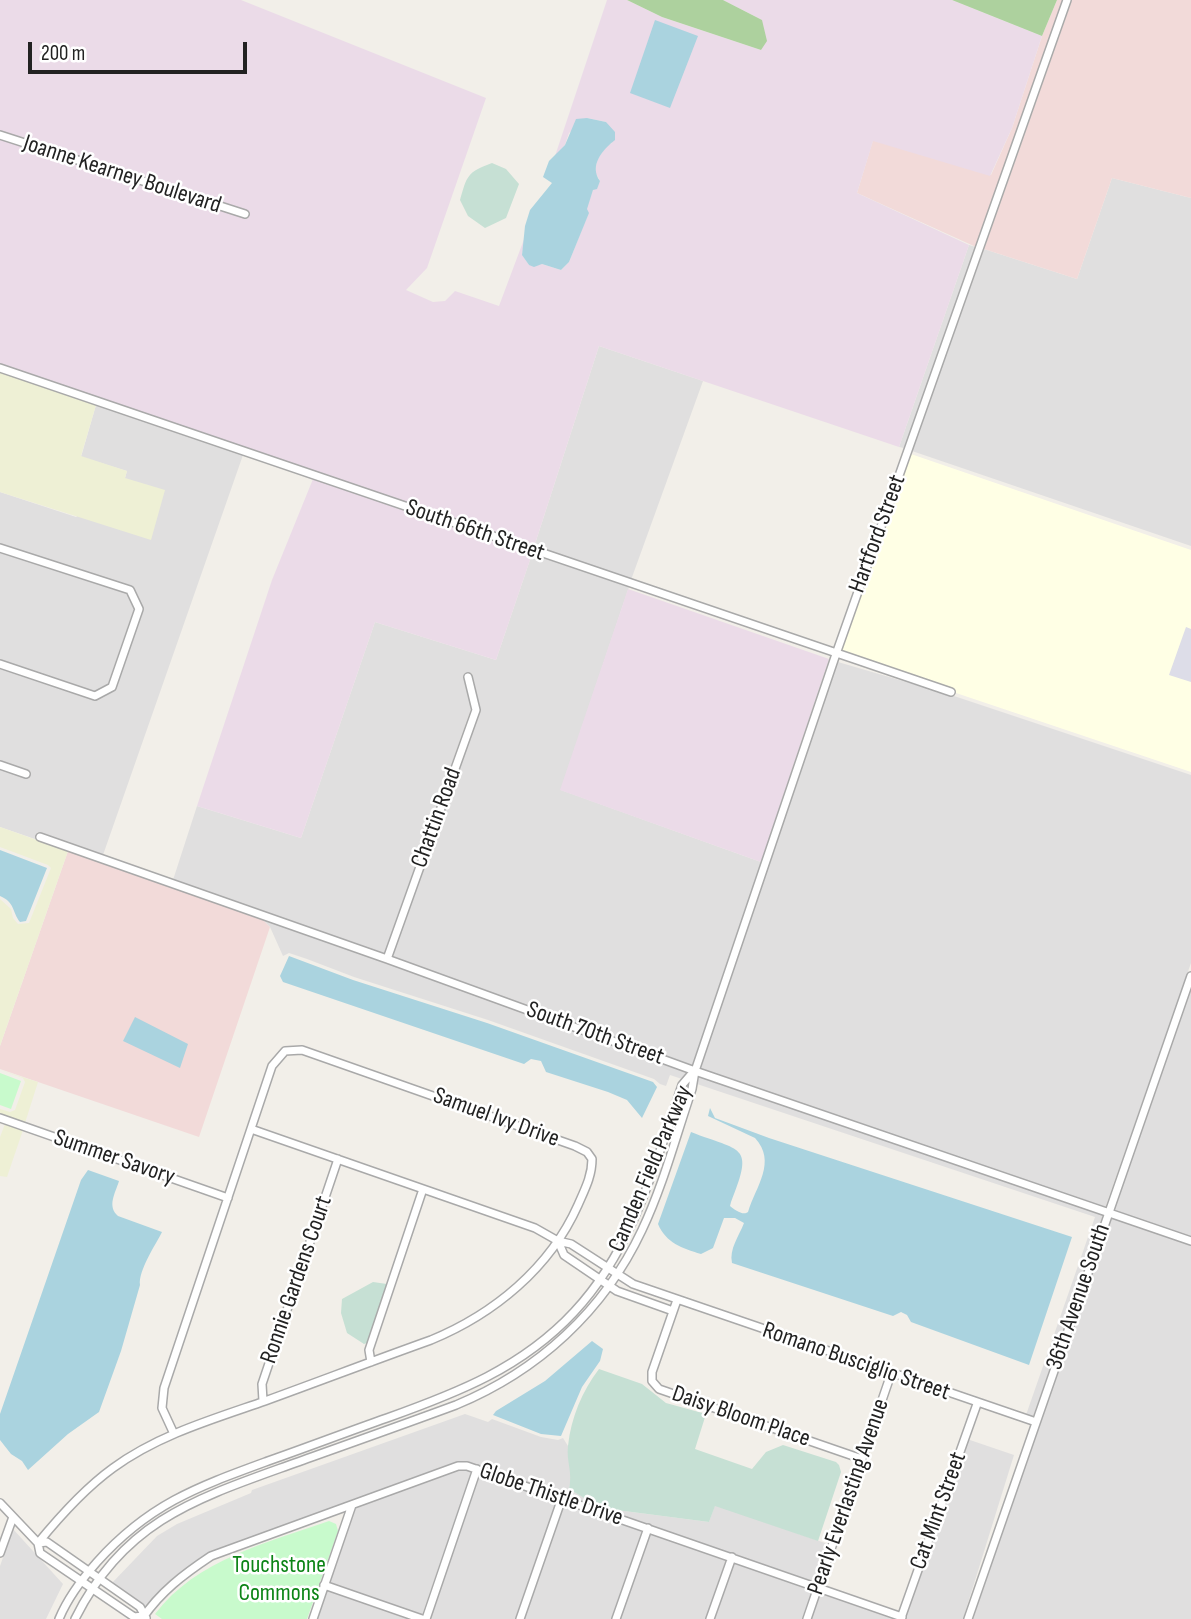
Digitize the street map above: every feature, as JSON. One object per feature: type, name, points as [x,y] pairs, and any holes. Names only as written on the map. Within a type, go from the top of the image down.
[{"type":"street","name":"Hartford Street","points":[[695,1071],[836,654],[1067,0]]},
{"type":"street","name":"Joanne Kearney Boulevard","points":[[0,135],[245,214]]},
{"type":"street","name":"South 66th Street","points":[[0,368],[951,692]]},
{"type":"street","points":[[0,548],[130,590],[139,609],[112,687],[95,696],[0,664]]},
{"type":"street","name":"Chattin Road","points":[[387,959],[476,710],[468,677]]},
{"type":"street","points":[[0,765],[26,774]]},
{"type":"street","name":"South 70th Street","points":[[40,837],[695,1071],[1191,1241]]},
{"type":"street","name":"36th Avenue South","points":[[968,1619],[1191,976]]},
{"type":"street","name":"Samuel Ivy Drive","points":[[38,1544],[62,1514],[102,1477],[138,1452],[174,1434],[444,1335],[494,1307],[530,1274],[558,1241],[589,1180],[592,1159],[587,1152],[575,1146],[302,1049],[285,1051],[272,1066],[164,1388],[162,1408],[174,1434]]},
{"type":"street","name":"Camden Field Parkway","points":[[59,1619],[81,1581],[131,1528],[180,1495],[455,1393],[493,1375],[552,1334],[601,1280],[625,1241],[641,1205],[682,1085],[695,1071]]},
{"type":"street","name":"Camden Field Parkway","points":[[75,1619],[111,1562],[139,1535],[186,1504],[456,1405],[505,1381],[536,1361],[566,1336],[617,1275],[648,1216],[692,1089],[695,1071]]},
{"type":"street","name":"Summer Savory","points":[[1,1120],[228,1198]]},
{"type":"street","name":"Romano Busciglio Street","points":[[251,1129],[536,1228],[558,1241],[571,1244],[632,1284],[1036,1422]]},
{"type":"street","name":"Ronnie Gardens Court","points":[[262,1401],[262,1384],[338,1159]]},
{"type":"street","points":[[371,1362],[369,1350],[423,1189]]},
{"type":"street","name":"Romano Busciglio Street","points":[[558,1241],[564,1255],[625,1296],[673,1311]]},
{"type":"street","points":[[673,1311],[677,1300]]},
{"type":"street","name":"Daisy Bloom Place","points":[[673,1311],[652,1372],[652,1381],[659,1389],[862,1459]]},
{"type":"street","name":"Pearly Everlasting Avenue","points":[[807,1619],[891,1374]]},
{"type":"street","name":"Cat Mint Street","points":[[901,1618],[978,1404]]},
{"type":"street","name":"Globe Thistle Drive","points":[[144,1618],[155,1601],[177,1580],[211,1556],[458,1466],[477,1469],[562,1498],[901,1618]]},
{"type":"street","points":[[324,1585],[424,1619],[477,1469]]},
{"type":"street","points":[[520,1619],[562,1498]]},
{"type":"street","points":[[0,1503],[38,1544],[40,1553],[134,1617],[144,1618],[140,1607],[47,1542],[38,1544]]},
{"type":"street","points":[[313,1619],[352,1505]]},
{"type":"street","points":[[0,1553],[13,1517]]},
{"type":"street","points":[[616,1619],[648,1528]]},
{"type":"street","points":[[710,1619],[732,1557]]},
{"type":"shaded area","points":[[0,0],[241,0],[486,98],[427,268],[406,290],[433,302],[445,301],[455,291],[499,306],[526,234],[522,254],[529,265],[542,264],[561,270],[569,262],[588,214],[586,209],[593,190],[600,181],[595,172],[597,160],[607,145],[612,143],[606,122],[587,118],[569,133],[565,145],[555,156],[607,0],[627,0],[662,17],[761,50],[762,20],[723,0],[952,0],[1042,36],[1012,128],[990,176],[873,141],[857,193],[969,245],[899,447],[599,346],[534,547],[0,364],[0,139],[247,219],[250,212],[0,131]]},
{"type":"shaded area","points":[[1057,0],[1063,0],[976,247],[857,193],[873,140],[991,175],[1012,128],[1042,36]]},
{"type":"shaded area","points":[[1072,0],[1191,0],[1191,198],[1112,178],[1077,279],[984,249]]},
{"type":"shaded area","points":[[492,163],[506,169],[519,184],[506,218],[485,228],[468,216],[460,200],[469,176],[477,169]]},
{"type":"shaded area","points":[[1112,178],[1191,198],[1191,546],[912,451],[984,249],[1077,279]]},
{"type":"shaded area","points":[[969,245],[976,247],[904,448],[899,447]]},
{"type":"shaded area","points":[[599,346],[703,381],[631,580],[534,547]]},
{"type":"shaded area","points":[[0,372],[96,405],[81,456],[127,471],[125,478],[165,490],[151,540],[0,492]]},
{"type":"shaded area","points":[[96,405],[243,455],[103,855],[37,832],[36,839],[87,857],[0,827],[0,769],[28,778],[31,772],[0,761],[0,668],[97,700],[116,688],[142,608],[131,586],[0,544],[0,492],[76,517],[125,478],[127,471],[81,457]]},
{"type":"shaded area","points":[[908,453],[1191,550],[1191,772],[837,653]]},
{"type":"shaded area","points":[[313,479],[532,554],[496,660],[375,622],[301,838],[197,806],[272,580]]},
{"type":"shaded area","points":[[0,552],[127,593],[134,609],[108,684],[94,692],[0,660]]},
{"type":"shaded area","points":[[532,554],[629,587],[561,790],[761,862],[692,1066],[392,957],[480,711],[472,673],[464,674],[471,709],[384,954],[173,880],[197,806],[301,838],[375,622],[496,660]]},
{"type":"shaded area","points":[[628,589],[829,659],[761,862],[560,790]]},
{"type":"shaded area","points":[[1186,627],[1191,629],[1191,682],[1169,675]]},
{"type":"shaded area","points":[[838,662],[954,696],[1191,775],[1191,963],[1105,1208],[700,1069]]},
{"type":"shaded area","points":[[0,827],[68,851],[0,1046],[0,899],[11,909],[18,924],[29,923],[51,868],[0,847]]},
{"type":"shaded area","points":[[68,851],[262,919],[270,927],[199,1137],[0,1069],[0,1046]]},
{"type":"shaded area","points":[[262,919],[688,1072],[682,1079],[670,1075],[666,1086],[654,1079],[488,1020],[289,953],[283,956],[270,927]]},
{"type":"shaded area","points":[[1191,988],[1191,1237],[1113,1210]]},
{"type":"shaded area","points":[[0,1070],[38,1082],[25,1123],[0,1114],[0,1109],[10,1112],[15,1110],[25,1082],[23,1078]]},
{"type":"shaded area","points":[[699,1076],[1103,1215],[1033,1417],[1026,1415],[1095,1217],[697,1084]]},
{"type":"shaded area","points":[[5,1124],[23,1130],[7,1177],[0,1176],[0,1137]]},
{"type":"shaded area","points":[[1111,1218],[1191,1245],[1191,1619],[972,1619]]},
{"type":"shaded area","points":[[373,1282],[387,1284],[367,1343],[364,1344],[347,1333],[341,1313],[342,1299]]},
{"type":"shaded area","points":[[599,1369],[642,1384],[666,1403],[706,1414],[695,1449],[752,1469],[766,1452],[783,1445],[836,1462],[841,1472],[818,1541],[715,1506],[709,1522],[601,1508],[569,1489],[569,1436],[583,1396]]},
{"type":"shaded area","points":[[465,1414],[488,1422],[492,1419],[541,1437],[558,1440],[563,1438],[568,1446],[572,1475],[569,1489],[600,1507],[475,1464],[456,1463],[209,1553],[174,1577],[144,1607],[112,1583],[157,1536],[177,1524],[251,1493],[252,1490]]},
{"type":"shaded area","points":[[967,1439],[1014,1455],[963,1619],[905,1619]]},
{"type":"shaded area","points":[[459,1470],[472,1471],[422,1615],[330,1583],[355,1508]]},
{"type":"shaded area","points":[[480,1474],[557,1500],[515,1619],[430,1618]]},
{"type":"shaded area","points":[[565,1503],[642,1530],[611,1619],[524,1619]]},
{"type":"shaded area","points":[[715,1505],[828,1544],[815,1582],[601,1508],[709,1522]]},
{"type":"shaded area","points":[[13,1529],[63,1584],[46,1619],[0,1619],[0,1566]]},
{"type":"shaded area","points":[[650,1533],[726,1559],[706,1619],[620,1619]]},
{"type":"shaded area","points":[[734,1562],[813,1589],[802,1619],[715,1619]]},
{"type":"shaded area","points":[[327,1590],[410,1619],[317,1619]]},
{"type":"shaded area","points":[[821,1592],[896,1619],[811,1619]]},
{"type":"green space","points":[[627,0],[723,0],[762,20],[767,41],[761,50],[662,17]]},
{"type":"green space","points":[[952,0],[1057,0],[1042,36]]},
{"type":"green space","points":[[0,1073],[21,1081],[11,1109],[0,1105]]},
{"type":"green space","name":"Touchstone Commons","points":[[329,1521],[336,1524],[338,1531],[307,1619],[162,1619],[155,1614],[191,1579],[212,1566],[234,1555]]},
{"type":"water","points":[[655,20],[698,36],[670,108],[630,93]]},
{"type":"water","points":[[576,119],[606,122],[615,132],[615,140],[596,164],[600,181],[597,189],[593,190],[587,209],[589,213],[569,262],[561,270],[542,264],[534,267],[529,265],[522,255],[525,226],[530,210],[552,183],[543,177],[549,161],[565,145]]},
{"type":"water","points":[[0,850],[47,868],[26,921],[20,922],[11,904],[0,896]]},
{"type":"water","points":[[289,956],[653,1082],[657,1087],[642,1118],[627,1100],[546,1072],[541,1061],[531,1059],[524,1064],[283,982],[280,976]]},
{"type":"water","points":[[135,1017],[188,1044],[180,1068],[123,1041]]},
{"type":"water","points":[[710,1108],[715,1118],[769,1138],[1072,1237],[1029,1365],[911,1322],[907,1315],[901,1312],[893,1316],[732,1263],[733,1248],[744,1223],[735,1218],[724,1218],[713,1248],[701,1254],[681,1247],[665,1236],[658,1224],[691,1132],[739,1152],[742,1169],[730,1206],[737,1211],[748,1212],[763,1174],[764,1156],[755,1138],[708,1116]]},
{"type":"water","points":[[88,1170],[119,1181],[112,1204],[118,1216],[162,1232],[142,1272],[121,1351],[99,1412],[68,1434],[28,1470],[0,1440],[0,1414],[81,1180]]},
{"type":"water","points":[[592,1341],[603,1349],[600,1361],[582,1387],[561,1436],[541,1434],[493,1415],[545,1381]]}]
